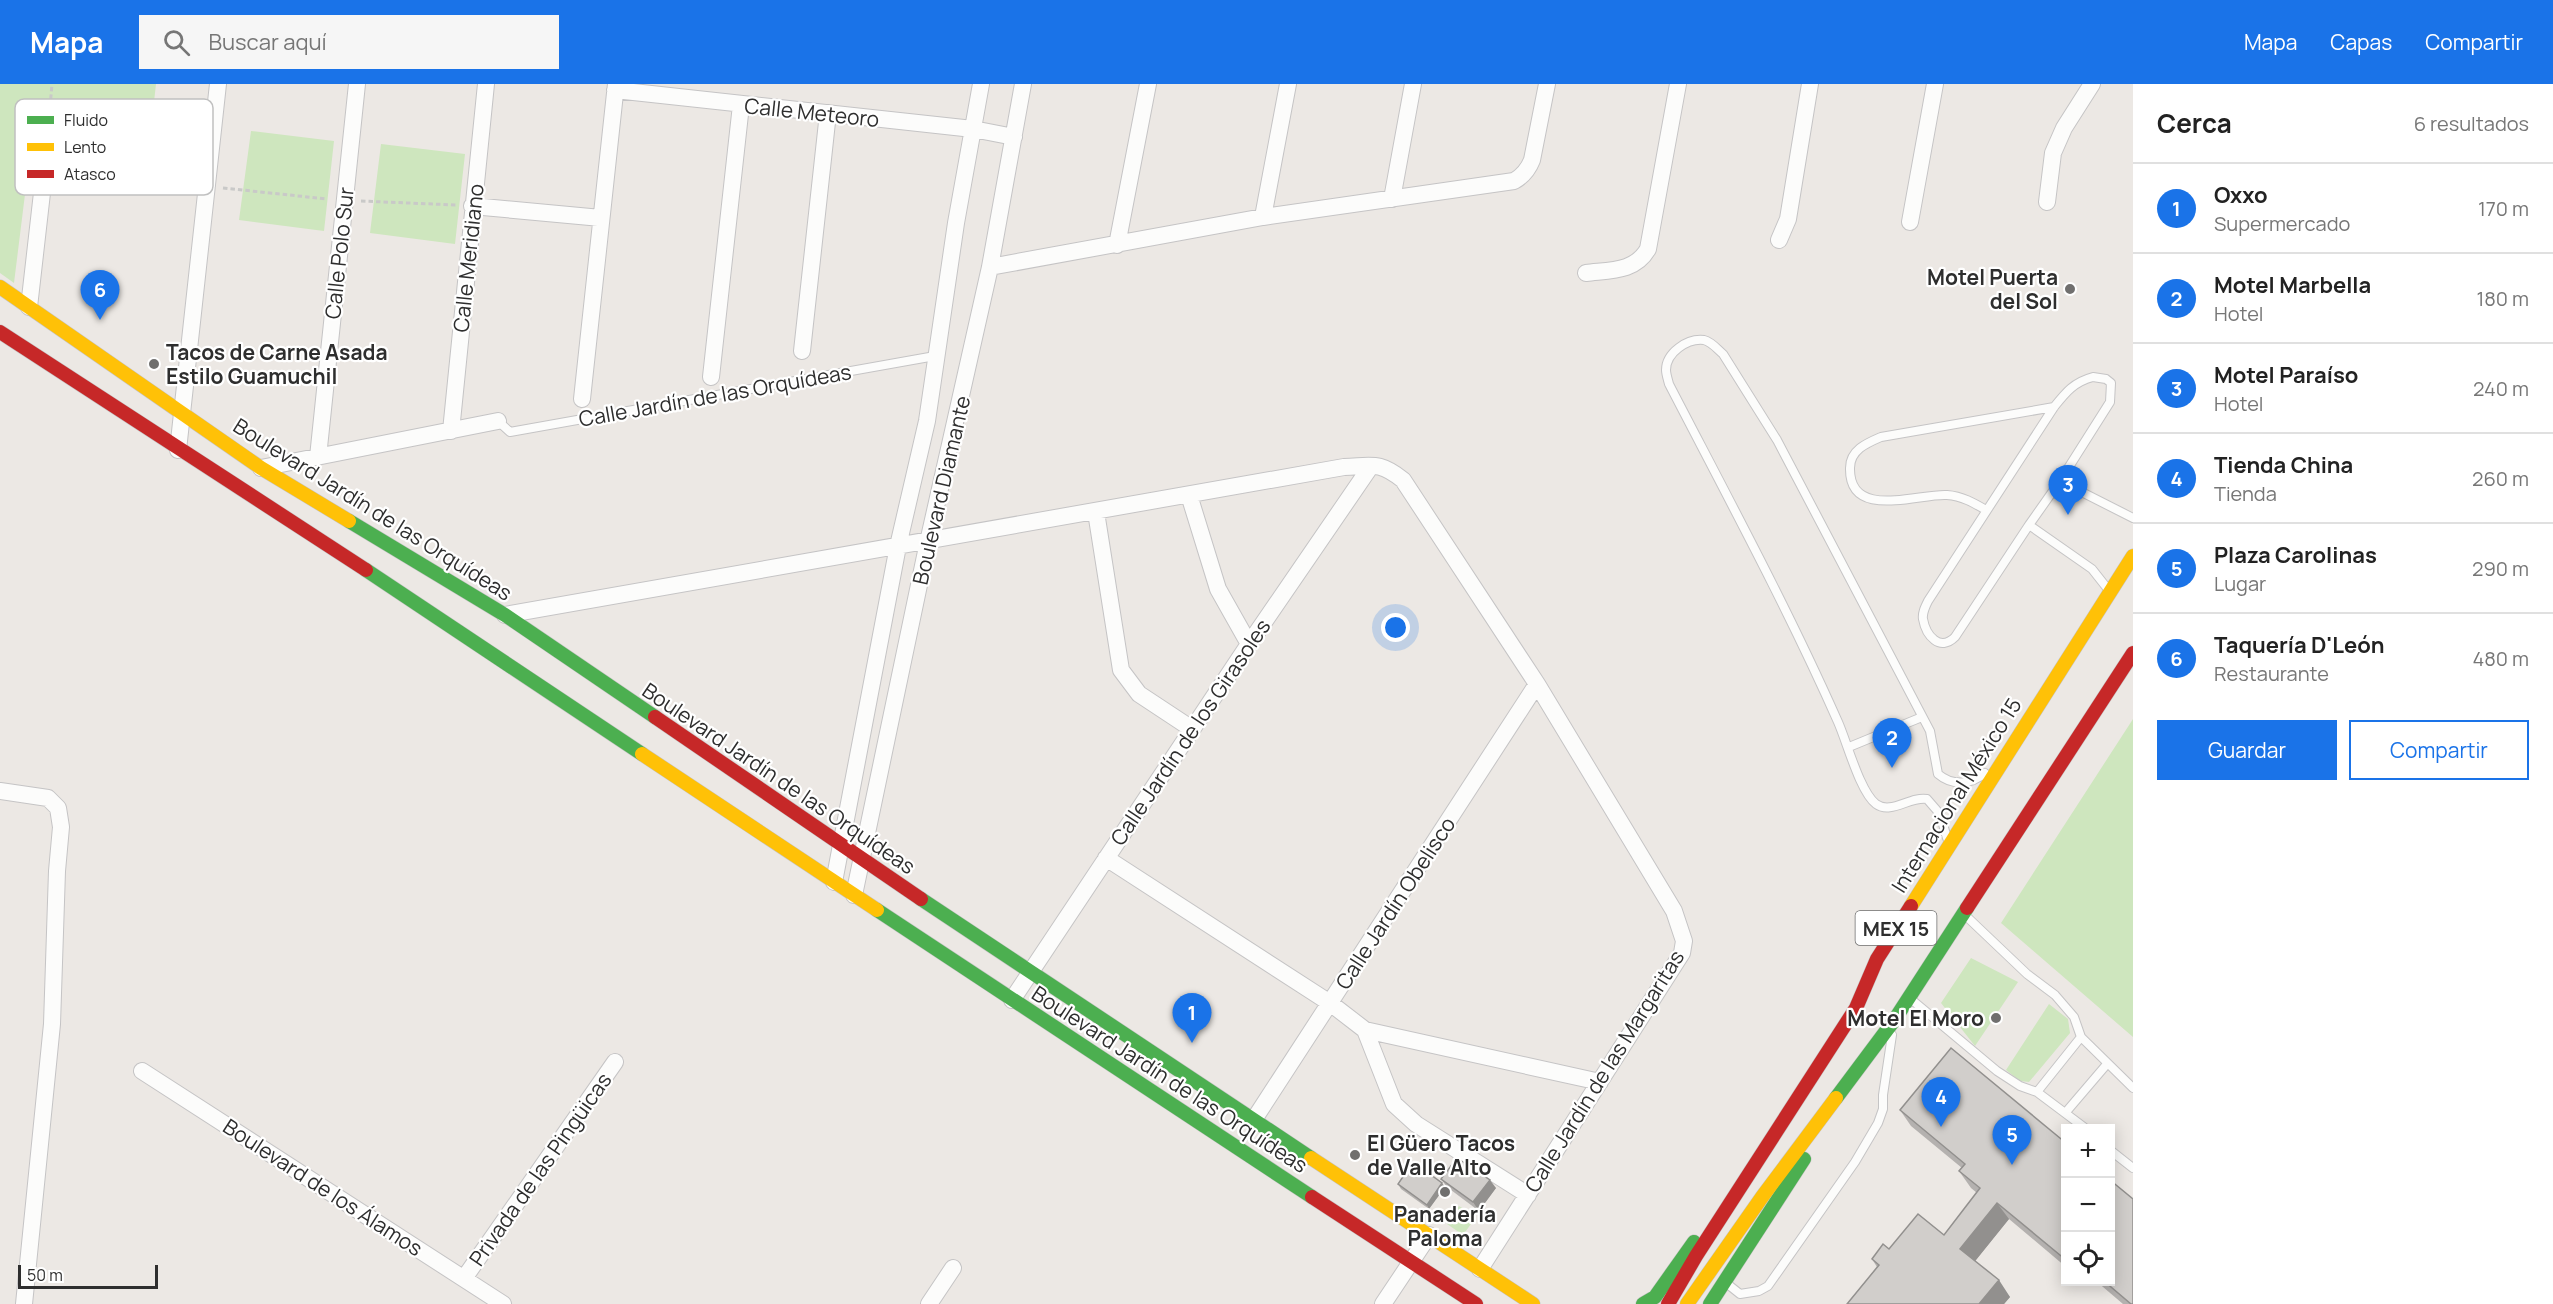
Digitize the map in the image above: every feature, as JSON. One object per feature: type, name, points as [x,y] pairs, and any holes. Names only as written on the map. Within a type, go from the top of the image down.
[{"type":"street","points":[[213,130],[218,84]]},
{"type":"street","name":"Calle Polo Sur","points":[[318,457],[357,84]]},
{"type":"street","name":"Calle Meridiano","points":[[450,431],[486,84]]},
{"type":"street","name":"Boulevard Diamante","points":[[834,882],[839,846],[898,546],[927,421],[935,356],[981,84]]},
{"type":"street","name":"Boulevard Diamante","points":[[854,895],[928,542],[990,267],[1023,84]]},
{"type":"street","points":[[1117,245],[1148,84]]},
{"type":"street","points":[[1263,217],[1288,84]]},
{"type":"street","points":[[1392,199],[1413,84]]},
{"type":"street","points":[[990,267],[1263,217],[1505,183],[1521,177],[1529,168],[1547,84]]},
{"type":"street","points":[[1586,273],[1627,268],[1643,258],[1648,249],[1678,84]]},
{"type":"street","points":[[1779,240],[1788,219],[1810,84]]},
{"type":"street","points":[[1910,222],[1935,84]]},
{"type":"street","points":[[2047,202],[2053,153],[2064,128],[2092,84]]},
{"type":"street","points":[[582,399],[616,87]]},
{"type":"street","name":"Calle Meteoro","points":[[616,87],[741,105],[973,129],[1014,138]]},
{"type":"street","points":[[711,377],[741,105]]},
{"type":"street","points":[[802,351],[828,113]]},
{"type":"street","points":[[29,307],[42,195]]},
{"type":"street","points":[[178,450],[206,195]]},
{"type":"street","points":[[472,206],[601,218]]},
{"type":"street","name":"Boulevard Jardín de las Orquídeas","points":[[0,287],[261,468],[505,615],[839,846],[1533,1304]]},
{"type":"street","name":"Boulevard Jardín de las Orquídeas","points":[[0,332],[178,450],[308,532],[1012,1000],[1476,1304]]},
{"type":"street","points":[[261,468],[498,421]]},
{"type":"street","points":[[505,615],[1344,467],[1371,466]]},
{"type":"street","name":"Calle Jardín de los Girasoles","points":[[1012,1000],[1249,644],[1371,466]]},
{"type":"street","name":"Calle Jardín de las Margaritas","points":[[1371,466],[1383,466],[1404,480],[1537,684],[1674,911],[1684,940],[1682,953],[1480,1269]]},
{"type":"street","points":[[1189,495],[1218,589],[1249,644]]},
{"type":"street","points":[[1096,512],[1121,670],[1138,694],[1192,729]]},
{"type":"street","name":"Internacional México 15","points":[[1668,1304],[1683,1283],[1696,1256],[1849,1019],[1877,959],[2133,556]]},
{"type":"street","name":"MEX 15","points":[[1687,1304],[1762,1197],[1895,1019],[2133,653]]},
{"type":"street","name":"Calle Jardín Obelisco","points":[[1253,1121],[1537,684]]},
{"type":"street","points":[[0,791],[39,795],[54,802],[58,808],[61,827],[57,871],[52,1024],[24,1304]]},
{"type":"street","points":[[1106,858],[1330,1003],[1365,1030],[1600,1082]]},
{"type":"street","points":[[1649,1302],[1849,1019]]},
{"type":"street","points":[[1710,1304],[1895,1019]]},
{"type":"street","points":[[1365,1030],[1394,1104],[1416,1124],[1528,1195]]},
{"type":"street","name":"Privada de las Pingüicas","points":[[465,1277],[615,1062]]},
{"type":"street","name":"Boulevard de los Álamos","points":[[142,1071],[465,1277],[501,1303]]},
{"type":"street","points":[[1383,1304],[1429,1235]]},
{"type":"street","points":[[928,1304],[953,1268]]},
{"type":"lane","points":[[1949,844],[1940,814],[1927,799],[1919,797],[1887,808],[1877,805],[1862,786],[1849,747],[1798,638],[1669,384],[1666,369],[1670,357],[1678,348],[1690,342],[1703,340],[1713,344],[1723,354],[1777,440],[1922,717],[1932,739],[1938,774],[1957,783],[1968,783],[1983,775],[2004,744],[2027,722]]},
{"type":"lane","name":"Calle Jardín de las Orquídeas","points":[[498,421],[510,432],[935,356]]},
{"type":"lane","points":[[2093,377],[2106,379],[2111,383],[2110,402],[2060,481],[1954,637],[1946,644],[1941,645],[1935,641],[1926,627],[1923,611],[1986,510],[2054,407],[2077,382],[2093,377]]},
{"type":"lane","points":[[1986,510],[1969,500],[1945,494],[1896,501],[1865,496],[1856,488],[1850,476],[1850,462],[1856,451],[1881,437],[2054,407]]},
{"type":"lane","points":[[2060,481],[2133,518]]},
{"type":"lane","points":[[2028,525],[2092,569],[2102,579],[2109,593]]},
{"type":"lane","points":[[1849,747],[1922,717]]},
{"type":"lane","points":[[1964,914],[2027,974],[2055,995],[2074,1017],[2081,1037],[2133,1088]]},
{"type":"lane","points":[[1909,998],[1997,1071],[2020,1086],[2037,1092],[2080,1124]]},
{"type":"lane","points":[[1725,1282],[1740,1294],[1759,1291],[1768,1286],[1861,1152],[1878,1123],[1883,1109],[1883,1095],[1895,1019]]},
{"type":"lane","points":[[2037,1092],[2081,1037]]},
{"type":"lane","points":[[2066,1113],[2107,1064]]},
{"type":"lane","points":[[2115,1154],[2133,1168]]},
{"type":"path","points":[[51,99],[52,84]]},
{"type":"green space","points":[[0,84],[156,84],[154,99],[15,99],[15,195],[25,195],[14,283],[0,273]]},
{"type":"green space","points":[[251,131],[334,141],[324,231],[239,220]]},
{"type":"green space","points":[[381,144],[465,154],[455,244],[370,233]]},
{"type":"green space","points":[[2133,719],[2133,1037],[2001,923]]},
{"type":"green space","points":[[1971,958],[2018,982],[1975,1046],[1941,1003]]},
{"type":"green space","points":[[2049,1004],[2068,1019],[2070,1033],[2029,1082],[2020,1081],[2006,1070]]},
{"type":"green space","points":[[1459,1206],[1476,1217],[1463,1235],[1447,1224]]},
{"type":"building","points":[[1951,1048],[2061,1139],[2061,1256],[1997,1203],[1960,1249],[1999,1280],[1979,1304],[1847,1304],[1879,1265],[1872,1259],[1883,1244],[1889,1249],[1918,1214],[1944,1235],[1980,1188],[1959,1171],[1965,1164],[1900,1110]]},
{"type":"building","points":[[1457,1158],[1490,1180],[1473,1202],[1441,1179]]},
{"type":"building","points":[[1413,1162],[1442,1183],[1427,1205],[1398,1184]]},
{"type":"building","points":[[2115,1184],[2133,1199],[2133,1304],[2110,1286],[2115,1286]]},
{"type":"traffic: fast","points":[[349,521],[505,615],[655,717]]},
{"type":"traffic: fast","points":[[366,570],[642,754]]},
{"type":"traffic: fast","points":[[921,899],[1311,1158]]},
{"type":"traffic: fast","points":[[1836,1098],[1895,1019],[1967,908]]},
{"type":"traffic: fast","points":[[877,910],[1312,1197]]},
{"type":"traffic: fast","points":[[1710,1304],[1804,1159]]},
{"type":"traffic: fast","points":[[1643,1304],[1655,1297],[1694,1242]]},
{"type":"traffic: slow","points":[[0,287],[261,468],[349,521]]},
{"type":"traffic: slow","points":[[1911,906],[2133,556]]},
{"type":"traffic: slow","points":[[642,754],[877,910]]},
{"type":"traffic: slow","points":[[1687,1304],[1762,1197],[1836,1098]]},
{"type":"traffic: slow","points":[[1311,1158],[1533,1304]]},
{"type":"traffic: jam","points":[[0,332],[366,570]]},
{"type":"traffic: jam","points":[[1967,908],[2133,653]]},
{"type":"traffic: jam","points":[[655,717],[921,899]]},
{"type":"traffic: jam","points":[[1668,1304],[1696,1256],[1856,1008],[1877,959],[1911,906]]},
{"type":"traffic: jam","points":[[1312,1197],[1476,1304]]},
{"type":"place","name":"Motel Puerta del Sol","points":[[2070,289]]},
{"type":"place","name":"Taquería D'León","points":[[100,320]]},
{"type":"place","name":"Tacos de Carne Asada Estilo Guamuchil","points":[[154,364]]},
{"type":"place","name":"Motel Paraíso","points":[[2068,515]]},
{"type":"place","name":"Motel Marbella","points":[[1892,768]]},
{"type":"place","name":"Motel El Moro","points":[[1996,1018]]},
{"type":"place","name":"Oxxo","points":[[1192,1043]]},
{"type":"place","name":"Tienda China","points":[[1941,1127]]},
{"type":"place","name":"El Güero Tacos de Valle Alto","points":[[1355,1155]]},
{"type":"place","name":"Plaza Carolinas","points":[[2012,1165]]},
{"type":"place","name":"Panadería Paloma","points":[[1445,1192]]}]
